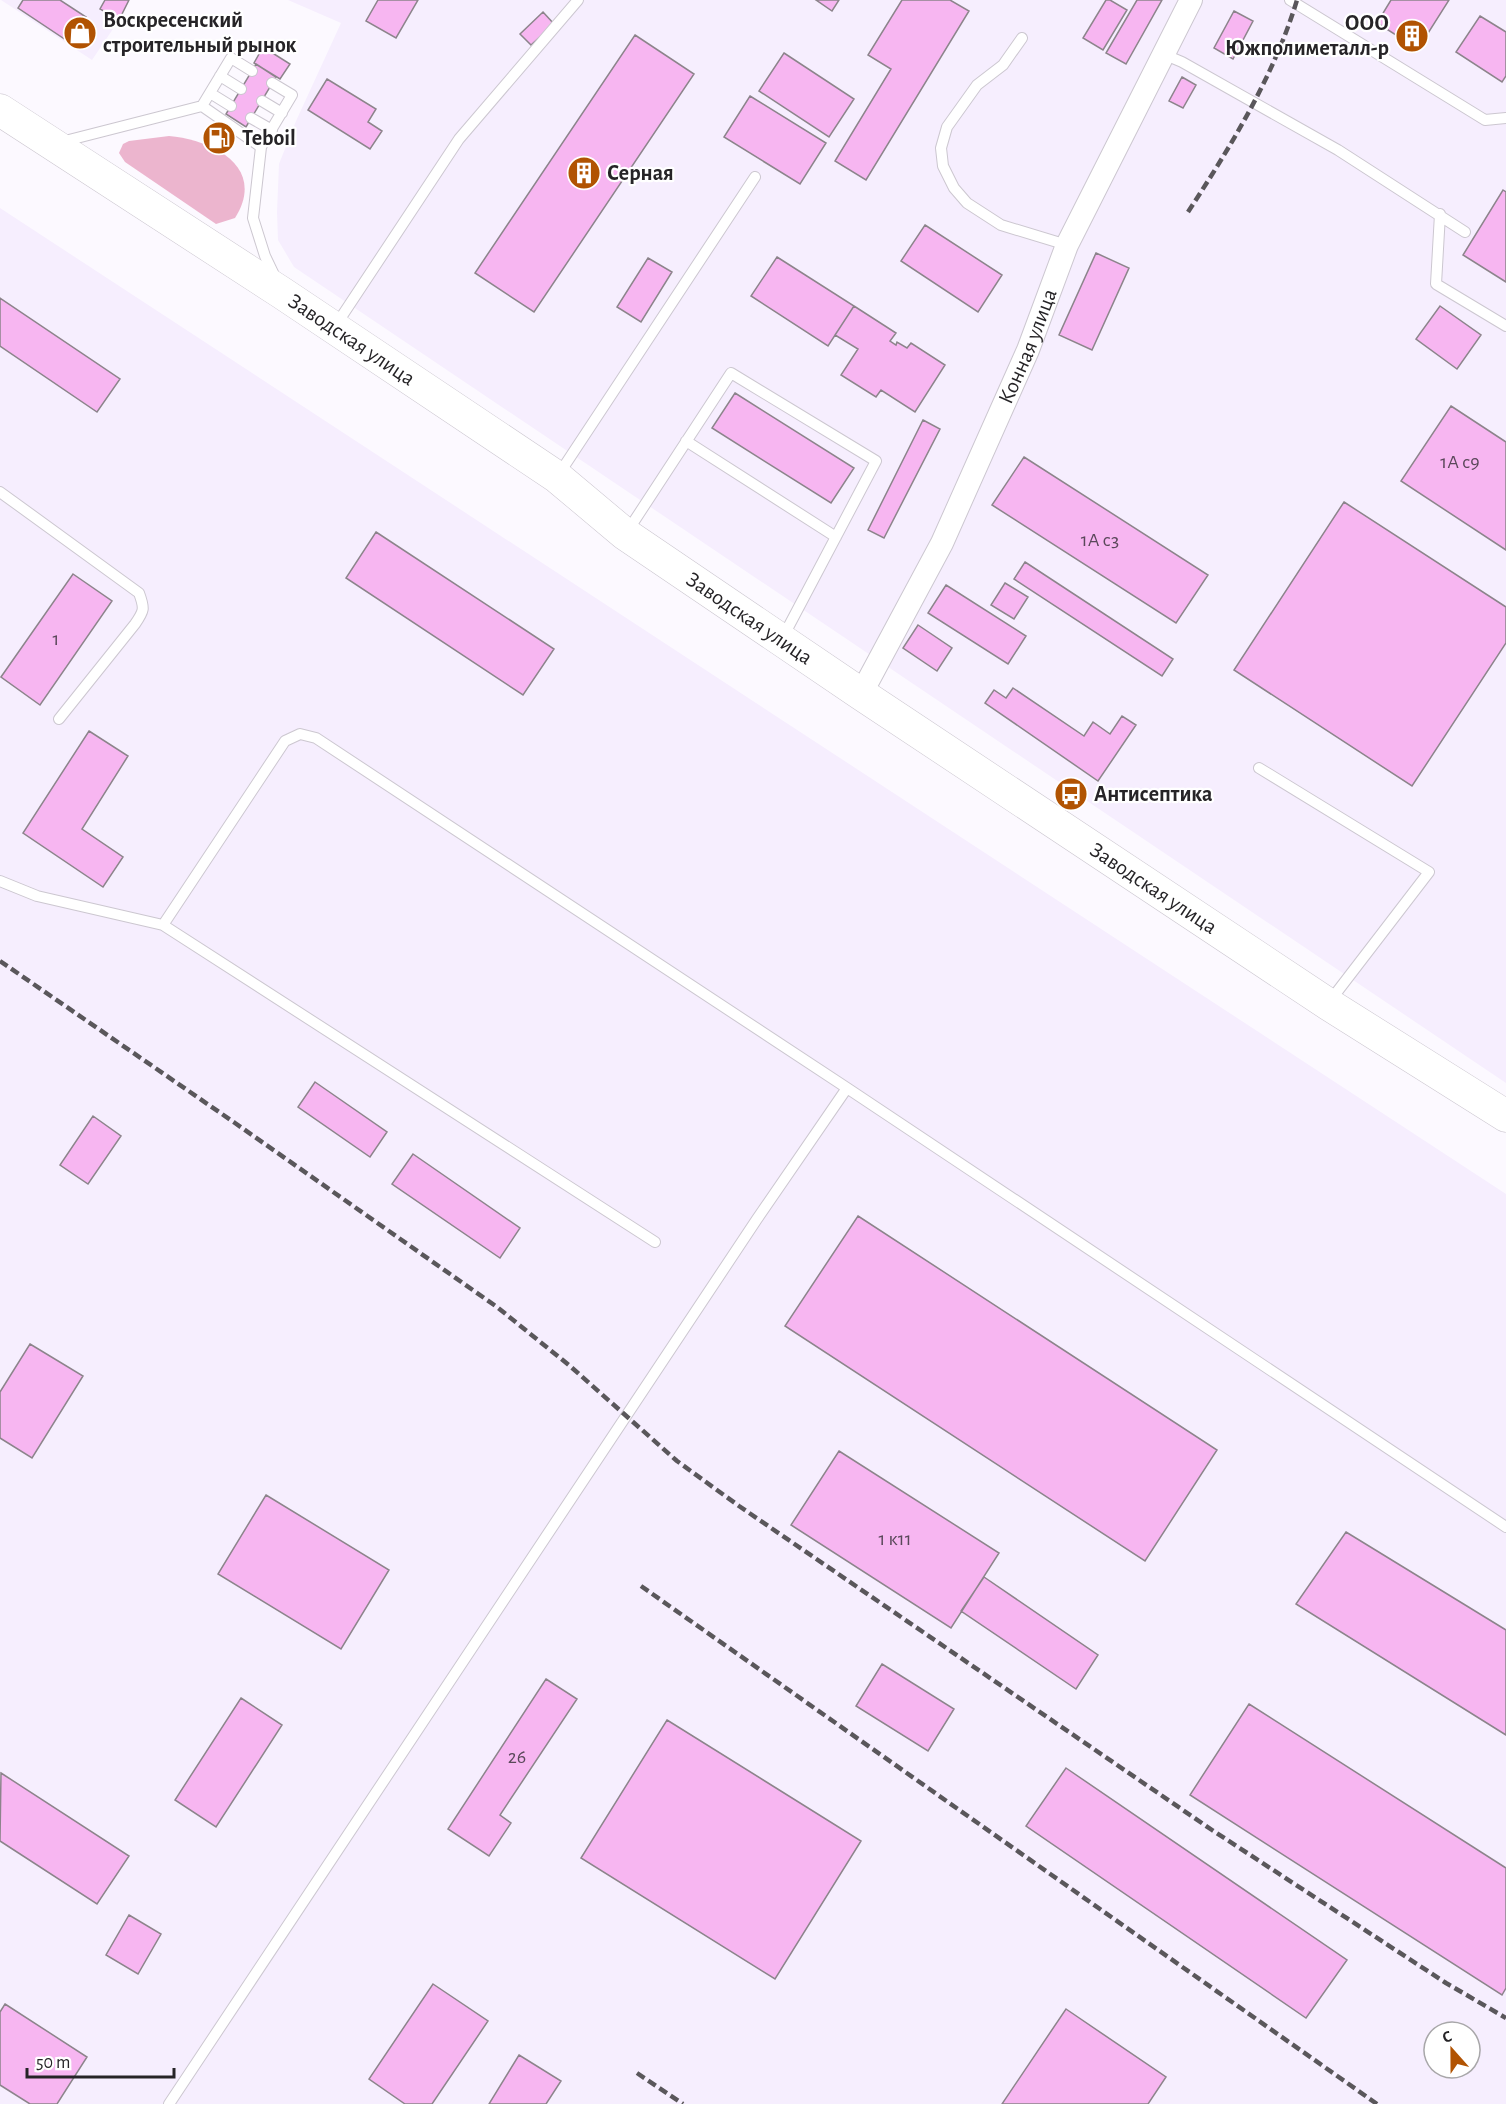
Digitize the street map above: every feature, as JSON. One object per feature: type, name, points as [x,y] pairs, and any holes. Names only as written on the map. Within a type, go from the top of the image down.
[{"type":"street","name":"Конная улица","points":[[861,693],[942,543],[1028,350],[1067,245],[1191,0]]},
{"type":"street","name":"Заводская улица","points":[[0,110],[282,293],[557,477],[625,534],[781,640],[1328,1004],[1506,1116]]},
{"type":"lane","points":[[334,328],[459,139],[578,0]]},
{"type":"lane","points":[[1290,0],[1390,63],[1448,95],[1485,120],[1506,118]]},
{"type":"lane","points":[[1022,38],[1004,65],[977,85],[947,127],[941,148],[943,166],[954,188],[966,203],[1001,225],[1067,245]]},
{"type":"lane","points":[[1163,54],[1182,62],[1338,150],[1465,232]]},
{"type":"lane","points":[[54,144],[202,106],[231,58],[252,71]]},
{"type":"lane","points":[[220,76],[241,89]]},
{"type":"lane","points":[[272,83],[292,95],[261,147],[253,218],[265,256],[282,293]]},
{"type":"lane","points":[[210,93],[231,106]]},
{"type":"lane","points":[[261,101],[282,113]]},
{"type":"lane","points":[[202,106],[261,147]]},
{"type":"lane","points":[[251,118],[272,130]]},
{"type":"lane","points":[[557,477],[755,177]]},
{"type":"lane","points":[[1440,214],[1436,284],[1506,326]]},
{"type":"lane","points":[[625,534],[731,373],[876,461],[781,640]]},
{"type":"lane","points":[[686,441],[836,537]]},
{"type":"lane","points":[[0,492],[139,594],[143,604],[143,612],[135,624],[59,719]]},
{"type":"lane","points":[[163,925],[285,741],[300,734],[316,738],[1506,1527]]},
{"type":"lane","points":[[1259,768],[1429,872],[1328,1004]]},
{"type":"lane","points":[[0,881],[37,896],[163,925],[655,1242]]},
{"type":"lane","points":[[168,2104],[757,1219],[847,1088]]},
{"type":"shaded area","name":"Воскресенский строительный рынок","points":[[1,0],[129,0],[119,20],[92,60]]},
{"type":"shaded area","points":[[288,0],[1506,0],[1506,1083],[294,267],[278,240],[279,164],[341,23]]},
{"type":"shaded area","points":[[169,136],[202,143],[218,150],[240,171],[244,184],[243,200],[235,218],[216,224],[125,162],[119,153],[123,144],[129,141]]},
{"type":"shaded area","points":[[0,208],[1506,1194],[1506,2104],[0,2104]]},
{"type":"building","points":[[23,0],[60,0],[86,17],[69,42],[18,8]]},
{"type":"building","points":[[105,0],[129,0],[119,20],[100,9]]},
{"type":"building","points":[[378,0],[418,0],[396,38],[366,21]]},
{"type":"building","points":[[816,0],[839,0],[832,11]]},
{"type":"building","points":[[902,0],[950,0],[969,11],[866,180],[835,161],[891,69],[868,55]]},
{"type":"building","points":[[1106,0],[1127,10],[1103,50],[1083,38]]},
{"type":"building","points":[[1137,0],[1162,0],[1126,64],[1106,53]]},
{"type":"building","name":"ООО Южполиметалл-р","points":[[1391,0],[1449,0],[1418,49],[1377,23]]},
{"type":"building","points":[[1234,11],[1253,21],[1233,59],[1214,48]]},
{"type":"building","points":[[543,12],[554,24],[531,45],[520,34]]},
{"type":"building","points":[[1480,16],[1506,32],[1506,76],[1502,82],[1456,52]]},
{"type":"building","name":"Серная","points":[[635,35],[694,74],[534,312],[475,273]]},
{"type":"building","points":[[263,47],[290,64],[280,79],[254,63]]},
{"type":"building","points":[[784,53],[854,99],[829,137],[759,91]]},
{"type":"building","points":[[256,64],[276,77],[246,127],[226,114]]},
{"type":"building","points":[[1182,77],[1196,85],[1183,108],[1169,101]]},
{"type":"building","points":[[327,79],[376,109],[368,122],[382,131],[370,149],[308,110]]},
{"type":"building","points":[[750,96],[826,143],[800,184],[724,137]]},
{"type":"building","points":[[1503,190],[1506,192],[1506,282],[1463,255]]},
{"type":"building","points":[[925,225],[1002,275],[978,312],[901,261]]},
{"type":"building","points":[[1096,253],[1129,268],[1092,350],[1059,335]]},
{"type":"building","points":[[777,257],[854,306],[828,346],[751,296]]},
{"type":"building","points":[[648,258],[672,272],[641,322],[617,307]]},
{"type":"building","points":[[0,298],[120,379],[97,412],[0,346]]},
{"type":"building","points":[[854,306],[896,333],[890,341],[896,345],[897,342],[907,348],[911,343],[945,365],[915,412],[881,390],[876,397],[841,375],[858,349],[835,335]]},
{"type":"building","points":[[1440,306],[1481,335],[1457,369],[1416,339]]},
{"type":"building","points":[[735,393],[854,468],[831,503],[712,428]]},
{"type":"building","points":[[1451,406],[1506,442],[1506,550],[1401,481]]},
{"type":"building","points":[[923,420],[940,429],[884,538],[868,530]]},
{"type":"building","points":[[1024,457],[1208,575],[1176,623],[992,505]]},
{"type":"building","points":[[1344,502],[1506,607],[1506,643],[1412,786],[1234,670]]},
{"type":"building","points":[[376,532],[554,649],[523,695],[346,578]]},
{"type":"building","points":[[1025,562],[1173,659],[1162,676],[1014,579]]},
{"type":"building","points":[[73,574],[112,601],[40,705],[1,677]]},
{"type":"building","points":[[1005,583],[1028,597],[1014,619],[991,605]]},
{"type":"building","points":[[946,585],[1026,636],[1008,664],[928,613]]},
{"type":"building","points":[[918,625],[952,648],[937,671],[903,648]]},
{"type":"building","points":[[1013,688],[1084,736],[1093,722],[1110,734],[1122,716],[1136,725],[1098,781],[985,703],[994,690],[1006,698]]},
{"type":"building","points":[[89,731],[128,756],[82,829],[123,857],[103,887],[23,833]]},
{"type":"building","points":[[315,1082],[387,1132],[370,1157],[298,1107]]},
{"type":"building","points":[[93,1116],[121,1136],[88,1184],[60,1165]]},
{"type":"building","points":[[413,1154],[520,1228],[500,1258],[392,1184]]},
{"type":"building","points":[[858,1216],[1217,1450],[1145,1561],[785,1326]]},
{"type":"building","points":[[30,1344],[83,1376],[32,1458],[0,1438],[0,1392]]},
{"type":"building","points":[[839,1451],[999,1553],[951,1628],[791,1525]]},
{"type":"building","points":[[266,1495],[389,1570],[341,1649],[218,1574]]},
{"type":"building","points":[[1346,1532],[1506,1630],[1506,1735],[1296,1604]]},
{"type":"building","points":[[984,1577],[1098,1655],[1076,1689],[961,1611]]},
{"type":"building","points":[[882,1664],[954,1709],[928,1751],[856,1706]]},
{"type":"building","points":[[546,1679],[577,1699],[500,1815],[511,1823],[489,1856],[448,1829]]},
{"type":"building","points":[[241,1698],[282,1725],[216,1827],[175,1800]]},
{"type":"building","points":[[1249,1704],[1506,1868],[1506,1988],[1502,1995],[1190,1795]]},
{"type":"building","points":[[667,1720],[861,1841],[775,1979],[581,1858]]},
{"type":"building","points":[[1066,1768],[1347,1960],[1306,2018],[1026,1826]]},
{"type":"building","points":[[1,1773],[129,1856],[97,1904],[0,1841]]},
{"type":"building","points":[[129,1915],[161,1934],[138,1974],[106,1955]]},
{"type":"building","points":[[433,1984],[488,2021],[432,2104],[405,2104],[369,2079]]},
{"type":"building","points":[[5,2004],[87,2057],[57,2104],[30,2104],[0,2085],[0,2012]]},
{"type":"building","points":[[1066,2009],[1166,2077],[1148,2104],[1002,2104]]},
{"type":"building","points":[[519,2055],[561,2081],[546,2104],[489,2104]]},
{"type":"railway","points":[[1188,212],[1220,162],[1264,83],[1297,0]]},
{"type":"railway","points":[[0,961],[497,1307],[570,1366],[677,1461],[739,1506],[1212,1830],[1446,1983],[1506,2018]]},
{"type":"railway","points":[[641,1586],[1377,2104]]},
{"type":"railway","points":[[637,2073],[683,2104]]},
{"type":"place","name":"Воскресенский строительный рынок","points":[[80,33]]},
{"type":"place","name":"ООО Южполиметалл-р","points":[[1412,36]]},
{"type":"place","name":"Teboil","points":[[219,138]]},
{"type":"place","name":"Серная","points":[[584,173]]},
{"type":"place","name":"Антисептика","points":[[1071,794]]}]
